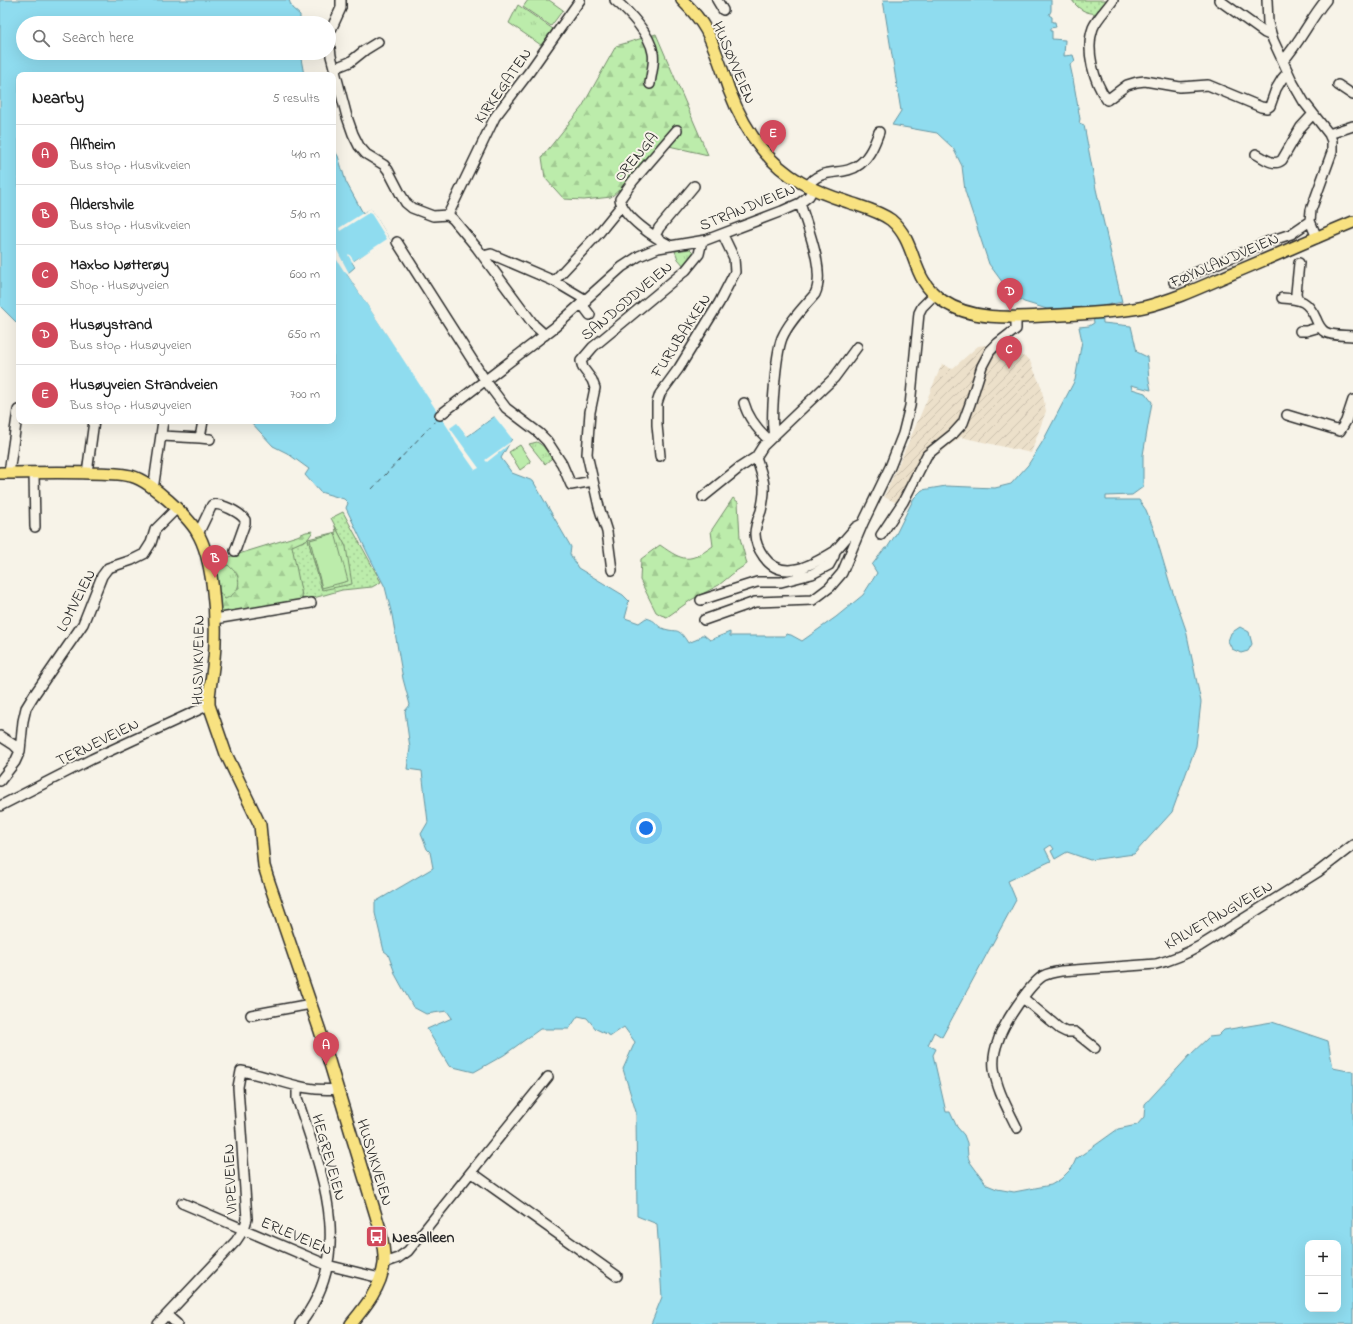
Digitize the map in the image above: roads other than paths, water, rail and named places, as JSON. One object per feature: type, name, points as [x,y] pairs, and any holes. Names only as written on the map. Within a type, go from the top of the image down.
[{"type":"main road","name":"HUSØYVEIEN","points":[[682,0],[706,29],[735,105],[756,142],[780,168],[810,188],[879,213],[891,220],[905,238],[924,284],[934,295],[948,305],[967,312],[995,317],[1016,318],[1098,313]]},
{"type":"main road","name":"FØYNLANDVEIEN","points":[[1098,313],[1142,308],[1174,298],[1353,222]]},
{"type":"main road","name":"HUSVIKVEIEN","points":[[4,473],[87,473],[130,476],[152,487],[177,508],[190,522],[198,534],[207,561],[212,584],[215,619],[215,644],[209,705],[226,754],[260,825],[264,866],[311,1004],[380,1229],[384,1263],[380,1278],[374,1293],[351,1324]]},
{"type":"street","points":[[336,19],[341,8],[341,0]]},
{"type":"street","name":"KIRKEGATEN","points":[[448,215],[495,117],[530,71],[580,0]]},
{"type":"street","points":[[616,0],[642,29],[652,47],[654,54],[650,84]]},
{"type":"street","points":[[717,0],[723,10]]},
{"type":"street","points":[[1113,0],[1095,24],[1091,36],[1093,68],[1099,88],[1106,100],[1127,85],[1144,81],[1180,87],[1208,86],[1261,108],[1267,108],[1270,106],[1282,78],[1288,72]]},
{"type":"street","points":[[1267,0],[1268,23],[1272,36],[1288,72],[1304,102],[1330,134],[1332,140],[1332,152],[1311,210],[1310,221],[1317,238]]},
{"type":"street","points":[[1283,61],[1294,48],[1311,19],[1326,0]]},
{"type":"street","points":[[1218,1],[1265,33],[1272,36]]},
{"type":"street","points":[[335,68],[350,62],[378,42]]},
{"type":"street","points":[[332,60],[336,72]]},
{"type":"street","points":[[336,72],[352,134],[358,146],[366,154],[384,165],[401,195],[412,208],[433,216],[448,215],[453,219],[483,256],[534,325],[545,335]]},
{"type":"street","points":[[1338,85],[1353,95]]},
{"type":"street","points":[[1256,154],[1273,163],[1282,160],[1301,127],[1313,114]]},
{"type":"street","points":[[1330,134],[1352,129]]},
{"type":"street","name":"ORENGA","points":[[671,246],[660,241],[639,224],[621,206],[620,199],[626,189],[677,130]]},
{"type":"street","points":[[810,188],[812,180],[818,176],[846,170],[860,165],[866,159],[879,132]]},
{"type":"street","points":[[655,236],[659,228],[694,186]]},
{"type":"street","name":"STRANDVEIEN","points":[[440,415],[545,335],[622,267],[639,256],[652,250],[702,241],[723,235],[800,203],[809,196],[810,188]]},
{"type":"street","points":[[771,438],[774,387],[779,346],[787,329],[815,294],[818,288],[816,258],[800,203]]},
{"type":"street","points":[[554,281],[607,225],[621,206]]},
{"type":"street","points":[[1174,282],[1267,242],[1291,234],[1310,221]]},
{"type":"street","name":"FURUBAKKEN","points":[[660,456],[657,425],[657,403],[660,394],[719,303],[735,272],[734,258],[723,235]]},
{"type":"street","name":"SANDODDVEIEN","points":[[612,570],[607,532],[587,454],[590,412],[595,388],[592,380],[583,368],[581,361],[593,347],[686,270],[699,254],[702,241]]},
{"type":"street","points":[[397,242],[485,380],[506,408],[539,433],[547,441],[559,459],[571,485],[593,481]]},
{"type":"street","points":[[483,256],[491,254],[554,281],[586,300],[584,307],[590,315]]},
{"type":"street","points":[[1297,299],[1296,293],[1299,263]]},
{"type":"street","points":[[704,620],[755,602],[810,601],[818,597],[836,581],[842,573],[863,523],[890,467],[903,434],[910,406],[919,313],[922,307],[934,295]]},
{"type":"street","points":[[1282,298],[1297,299],[1303,302],[1311,309],[1320,327],[1325,332],[1353,336]]},
{"type":"street","points":[[881,535],[903,502],[927,455],[953,434],[963,423],[982,366],[994,347],[1016,328],[1016,318]]},
{"type":"street","points":[[1300,331],[1320,327]]},
{"type":"street","points":[[703,497],[756,457],[759,451],[771,438],[834,378],[856,347]]},
{"type":"street","points":[[1287,414],[1340,431],[1346,421],[1353,400]]},
{"type":"street","points":[[744,403],[752,422],[771,438]]},
{"type":"street","points":[[4,473],[16,419]]},
{"type":"street","points":[[87,473],[94,424]]},
{"type":"street","points":[[152,487],[164,424]]},
{"type":"street","points":[[200,438],[202,424]]},
{"type":"street","points":[[162,436],[210,440]]},
{"type":"street","points":[[756,457],[764,480],[764,495],[756,524],[756,544],[768,562],[780,569],[790,570],[809,565],[835,551],[856,527],[863,523]]},
{"type":"street","points":[[34,473],[35,527]]},
{"type":"street","points":[[198,534],[212,505],[220,505],[240,513],[245,520],[245,523],[235,551]]},
{"type":"street","name":"LOMVEIEN","points":[[0,781],[16,762],[20,751],[23,720],[26,708],[83,624],[102,576],[106,570],[112,566],[132,560],[144,554],[150,544],[155,530],[177,508]]},
{"type":"street","points":[[701,600],[757,582],[781,582],[808,576],[829,565],[835,551]]},
{"type":"street","points":[[215,619],[311,603]]},
{"type":"street","name":"TERNEVEIEN","points":[[0,806],[92,759],[209,705]]},
{"type":"street","points":[[0,736],[20,751]]},
{"type":"street","name":"KALVETANGVEIEN","points":[[1017,1128],[997,1083],[994,1061],[996,1048],[1000,1035],[1023,998],[1042,977],[1054,972],[1156,964],[1181,956],[1195,949],[1318,872],[1353,846]]},
{"type":"street","points":[[1023,998],[1060,1029],[1066,1032],[1075,1032],[1095,1048]]},
{"type":"street","points":[[251,1015],[311,1004]]},
{"type":"street","name":"VIPEVEIEN","points":[[158,1324],[236,1241],[244,1229],[247,1219],[238,1087],[241,1072],[251,1073],[297,1087]]},
{"type":"street","points":[[384,1263],[398,1258],[408,1251],[548,1077]]},
{"type":"street","points":[[297,1087],[328,1090],[338,1089]]},
{"type":"street","name":"HEGREVEIEN","points":[[297,1087],[297,1098],[328,1198],[330,1229],[325,1276],[316,1297],[300,1324]]},
{"type":"street","points":[[471,1172],[617,1276]]},
{"type":"street","name":"ERLEVEIEN","points":[[182,1203],[327,1265],[380,1278]]},
{"type":"street","points":[[167,1315],[177,1324]]},
{"type":"water","points":[[0,0],[289,0],[292,8],[300,16],[16,16],[16,60],[301,60],[303,72],[16,72],[16,322],[0,306]]},
{"type":"water","points":[[883,0],[1051,0],[1051,11],[1049,15],[1052,17],[1052,22],[1055,22],[1056,27],[1050,28],[1050,31],[1052,31],[1052,39],[1065,40],[1064,56],[1073,55],[1075,61],[1070,65],[1080,119],[1079,123],[1084,125],[1096,189],[1122,302],[1102,306],[1103,323],[1131,326],[1137,352],[1147,357],[1151,390],[1131,385],[1132,389],[1145,393],[1152,402],[1143,455],[1143,487],[1132,495],[1106,496],[1106,500],[1139,500],[1146,510],[1154,530],[1170,584],[1186,630],[1201,702],[1196,746],[1172,812],[1134,854],[1090,860],[1067,852],[1055,859],[1051,851],[1054,849],[1051,845],[1045,849],[1051,861],[1008,881],[1016,900],[942,1037],[934,1032],[928,1045],[936,1049],[933,1055],[946,1112],[950,1112],[957,1127],[964,1135],[970,1162],[987,1185],[997,1189],[1014,1192],[1051,1185],[1061,1179],[1072,1168],[1076,1159],[1118,1129],[1137,1125],[1144,1117],[1145,1104],[1190,1055],[1209,1037],[1218,1036],[1224,1030],[1272,1022],[1328,1041],[1333,1068],[1353,1072],[1353,1324],[651,1324],[662,1297],[657,1224],[637,1216],[636,1112],[623,1069],[635,1042],[624,1027],[611,1036],[596,1029],[587,1018],[578,1016],[569,1029],[540,1029],[504,1055],[474,1072],[449,1066],[427,1029],[452,1018],[447,1011],[426,1014],[413,1007],[396,976],[388,954],[384,951],[375,913],[375,902],[433,868],[430,852],[427,849],[421,834],[428,822],[422,771],[407,769],[410,748],[405,711],[410,705],[403,679],[392,615],[385,587],[346,508],[348,503],[344,499],[320,492],[305,475],[309,469],[287,453],[273,446],[253,424],[336,424],[336,153],[346,182],[363,213],[371,209],[390,240],[352,262],[355,267],[347,274],[449,427],[457,422],[468,436],[495,416],[513,437],[501,458],[512,473],[533,481],[571,547],[570,554],[578,568],[623,595],[629,601],[627,603],[628,607],[625,618],[639,623],[646,618],[650,619],[662,628],[679,632],[688,643],[698,639],[701,635],[704,635],[710,640],[730,632],[730,636],[785,636],[786,634],[802,641],[836,617],[863,595],[877,573],[872,565],[885,548],[887,548],[896,534],[914,498],[922,490],[946,486],[995,488],[1011,484],[1028,465],[1043,441],[1075,380],[1082,341],[1079,327],[1089,326],[1094,323],[1092,307],[1047,309],[1024,302],[1011,294],[989,264],[965,191],[962,166],[953,148],[937,133],[892,125],[901,111]]},
{"type":"water","points":[[1240,627],[1249,632],[1252,644],[1248,651],[1241,653],[1232,649],[1228,641],[1231,633]]},
{"type":"place","name":"Husøyveien Strandveien","points":[[773,153]]},
{"type":"place","name":"Husøystrand","points":[[1010,311]]},
{"type":"place","name":"Maxbo Nøtterøy","points":[[1009,369]]},
{"type":"place","name":"Aldershvile","points":[[215,578]]},
{"type":"place","name":"Alfheim","points":[[326,1065]]},
{"type":"place","name":"Nesalleen","points":[[377,1236]]}]
